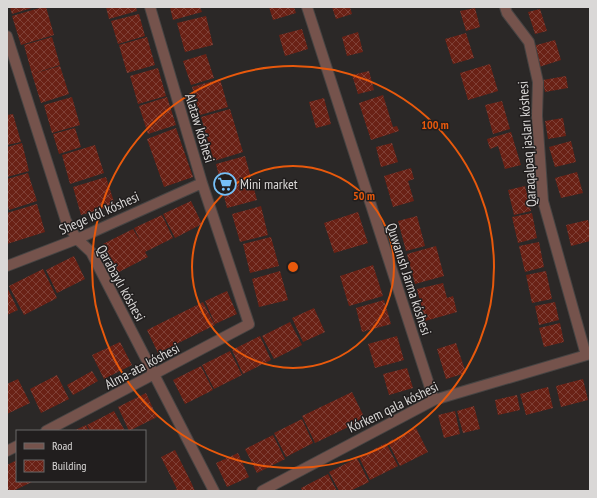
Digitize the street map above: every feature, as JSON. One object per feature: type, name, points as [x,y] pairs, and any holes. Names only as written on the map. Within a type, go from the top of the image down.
[{"type":"street","name":"Alataw kóshesi","points":[[150,7],[202,183],[249,324]]},
{"type":"street","name":"Quwanısh Jarma kóshesi","points":[[307,7],[434,400]]},
{"type":"street","name":"Qaraqalpaq jasları kóshesi","points":[[505,7],[507,13],[529,42],[538,82],[537,116],[543,201],[588,354]]},
{"type":"street","name":"Qarabaylı kóshesi","points":[[7,36],[66,221],[77,239],[91,252],[214,491]]},
{"type":"street","name":"Shege kól kóshesi","points":[[7,266],[77,239],[202,183]]},
{"type":"street","name":"Alma-ata kóshesi","points":[[48,430],[155,375],[249,324]]},
{"type":"street","name":"Kórkem qala kóshesi","points":[[262,491],[434,400],[588,354]]},
{"type":"street","points":[[7,451],[16,446]]},
{"type":"building","points":[[10,7],[35,7],[12,14]]},
{"type":"building","points":[[46,7],[54,35],[21,45],[12,16]]},
{"type":"building","points":[[106,7],[136,7],[137,11],[109,19]]},
{"type":"building","points":[[170,7],[200,7],[202,12],[173,20]]},
{"type":"building","points":[[269,7],[294,7],[296,13],[273,20]]},
{"type":"building","points":[[332,7],[350,7],[352,14],[336,19]]},
{"type":"building","points":[[475,8],[480,27],[466,31],[460,11]]},
{"type":"building","points":[[540,9],[547,31],[535,34],[528,12]]},
{"type":"building","points":[[139,14],[145,36],[118,44],[111,21]]},
{"type":"building","points":[[206,16],[213,45],[185,52],[177,23]]},
{"type":"building","points":[[302,29],[308,49],[285,56],[279,35]]},
{"type":"building","points":[[358,32],[363,52],[347,56],[342,37]]},
{"type":"building","points":[[466,33],[474,58],[453,64],[445,39]]},
{"type":"building","points":[[52,37],[60,65],[32,74],[24,45]]},
{"type":"building","points":[[147,37],[155,65],[127,73],[119,45]]},
{"type":"building","points":[[555,40],[561,60],[539,67],[533,46]]},
{"type":"building","points":[[206,54],[214,78],[191,85],[183,61]]},
{"type":"building","points":[[490,64],[498,91],[468,100],[460,73]]},
{"type":"building","points":[[60,66],[69,94],[41,103],[32,74]]},
{"type":"building","points":[[158,68],[166,96],[138,104],[130,76]]},
{"type":"building","points":[[369,71],[374,90],[358,94],[352,75]]},
{"type":"building","points":[[566,76],[568,88],[545,92],[543,80]]},
{"type":"building","points":[[220,79],[228,107],[200,115],[192,87]]},
{"type":"building","points":[[383,95],[393,127],[397,126],[399,131],[371,140],[359,103]]},
{"type":"building","points":[[72,97],[80,125],[52,133],[44,105]]},
{"type":"building","points":[[167,97],[176,125],[148,134],[139,106]]},
{"type":"building","points":[[324,98],[331,124],[316,128],[309,102]]},
{"type":"building","points":[[502,101],[510,129],[493,134],[485,105]]},
{"type":"building","points":[[230,109],[243,152],[214,161],[201,117]]},
{"type":"building","points":[[13,114],[21,142],[7,145],[7,115]]},
{"type":"building","points":[[563,118],[566,136],[548,139],[545,121]]},
{"type":"building","points":[[75,128],[81,147],[59,154],[53,134]]},
{"type":"building","points":[[176,128],[193,177],[164,187],[147,139]]},
{"type":"building","points":[[511,132],[521,165],[505,169],[498,146],[490,149],[487,139]]},
{"type":"building","points":[[571,141],[576,162],[555,167],[549,147]]},
{"type":"building","points":[[22,143],[29,171],[7,177],[7,147]]},
{"type":"building","points":[[392,143],[398,162],[381,167],[376,147]]},
{"type":"building","points":[[95,145],[104,173],[70,184],[62,155]]},
{"type":"building","points":[[245,156],[257,200],[227,208],[216,164]]},
{"type":"building","points":[[411,168],[414,179],[408,181],[414,201],[393,207],[384,176]]},
{"type":"building","points":[[577,172],[583,193],[561,198],[555,178]]},
{"type":"building","points":[[28,173],[37,201],[9,210],[7,203],[7,179]]},
{"type":"building","points":[[106,177],[115,205],[81,215],[73,187]]},
{"type":"building","points":[[525,186],[531,211],[514,215],[508,190]]},
{"type":"building","points":[[191,201],[202,224],[175,238],[163,214]]},
{"type":"building","points":[[37,204],[45,232],[7,244],[7,213]]},
{"type":"building","points":[[261,206],[268,235],[240,242],[232,214]]},
{"type":"building","points":[[358,212],[368,243],[334,253],[324,223]]},
{"type":"building","points":[[532,213],[537,238],[518,243],[512,217]]},
{"type":"building","points":[[162,215],[173,238],[145,252],[148,257],[117,273],[103,244],[133,229],[141,242],[134,228]]},
{"type":"building","points":[[417,216],[425,246],[406,251],[398,221]]},
{"type":"building","points":[[588,220],[590,241],[571,246],[566,225]]},
{"type":"building","points":[[271,237],[279,266],[250,273],[243,244]]},
{"type":"building","points":[[539,242],[544,267],[525,272],[519,246]]},
{"type":"building","points":[[436,246],[444,276],[415,284],[407,254]]},
{"type":"building","points":[[74,256],[85,279],[57,293],[46,270]]},
{"type":"building","points":[[373,265],[383,296],[349,306],[340,276]]},
{"type":"building","points":[[43,269],[57,298],[24,315],[9,286]]},
{"type":"building","points":[[280,271],[288,300],[259,307],[252,279]]},
{"type":"building","points":[[546,271],[552,299],[532,303],[526,275]]},
{"type":"building","points":[[443,283],[447,298],[453,296],[457,312],[425,321],[417,289]]},
{"type":"building","points":[[7,287],[18,310],[7,315]]},
{"type":"building","points":[[227,291],[237,314],[215,324],[205,301]]},
{"type":"building","points":[[384,300],[391,324],[362,332],[356,308]]},
{"type":"building","points":[[203,302],[215,325],[158,353],[147,330]]},
{"type":"building","points":[[555,302],[559,320],[539,325],[535,306]]},
{"type":"building","points":[[314,308],[325,332],[303,342],[292,318]]},
{"type":"building","points":[[290,322],[302,345],[274,359],[262,336]]},
{"type":"building","points":[[560,323],[564,342],[544,347],[539,328]]},
{"type":"building","points":[[260,336],[271,360],[243,374],[232,350]]},
{"type":"building","points":[[397,336],[404,360],[375,368],[368,344]]},
{"type":"building","points":[[120,342],[132,365],[104,379],[92,355]]},
{"type":"building","points":[[456,343],[466,373],[446,379],[437,349]]},
{"type":"building","points":[[230,351],[242,375],[214,389],[202,365]]},
{"type":"building","points":[[201,366],[213,390],[185,404],[173,380]]},
{"type":"building","points":[[407,368],[413,388],[389,395],[383,374]]},
{"type":"building","points":[[92,371],[98,381],[73,395],[67,385]]},
{"type":"building","points":[[57,375],[69,399],[41,413],[30,389]]},
{"type":"building","points":[[18,379],[30,403],[7,414],[7,384]]},
{"type":"building","points":[[583,379],[588,400],[561,407],[556,386]]},
{"type":"building","points":[[548,387],[553,408],[526,415],[520,394]]},
{"type":"building","points":[[352,392],[365,419],[315,443],[302,416]]},
{"type":"building","points":[[146,393],[157,417],[129,430],[118,407]]},
{"type":"building","points":[[517,395],[520,410],[498,415],[495,400]]},
{"type":"building","points":[[474,406],[480,429],[463,433],[457,411]]},
{"type":"building","points":[[114,411],[124,430],[90,430],[87,425]]},
{"type":"building","points":[[455,411],[460,434],[444,438],[438,415]]},
{"type":"building","points":[[302,419],[313,443],[286,457],[274,433]]},
{"type":"building","points":[[86,425],[88,430],[75,430]]},
{"type":"building","points":[[416,428],[428,452],[400,466],[388,442]]},
{"type":"building","points":[[273,435],[285,459],[257,473],[245,449]]},
{"type":"building","points":[[386,443],[398,466],[370,480],[359,457]]},
{"type":"building","points":[[175,450],[195,491],[172,491],[177,489],[161,457]]},
{"type":"building","points":[[238,453],[249,477],[227,487],[216,463]]},
{"type":"building","points":[[357,458],[369,482],[350,491],[339,491],[329,472]]},
{"type":"building","points":[[16,460],[16,482],[32,482],[13,491],[9,491],[7,486],[7,465]]},
{"type":"building","points":[[328,474],[337,491],[302,491],[301,488]]},
{"type":"place","name":"Mini market","points":[[225,184]]}]
